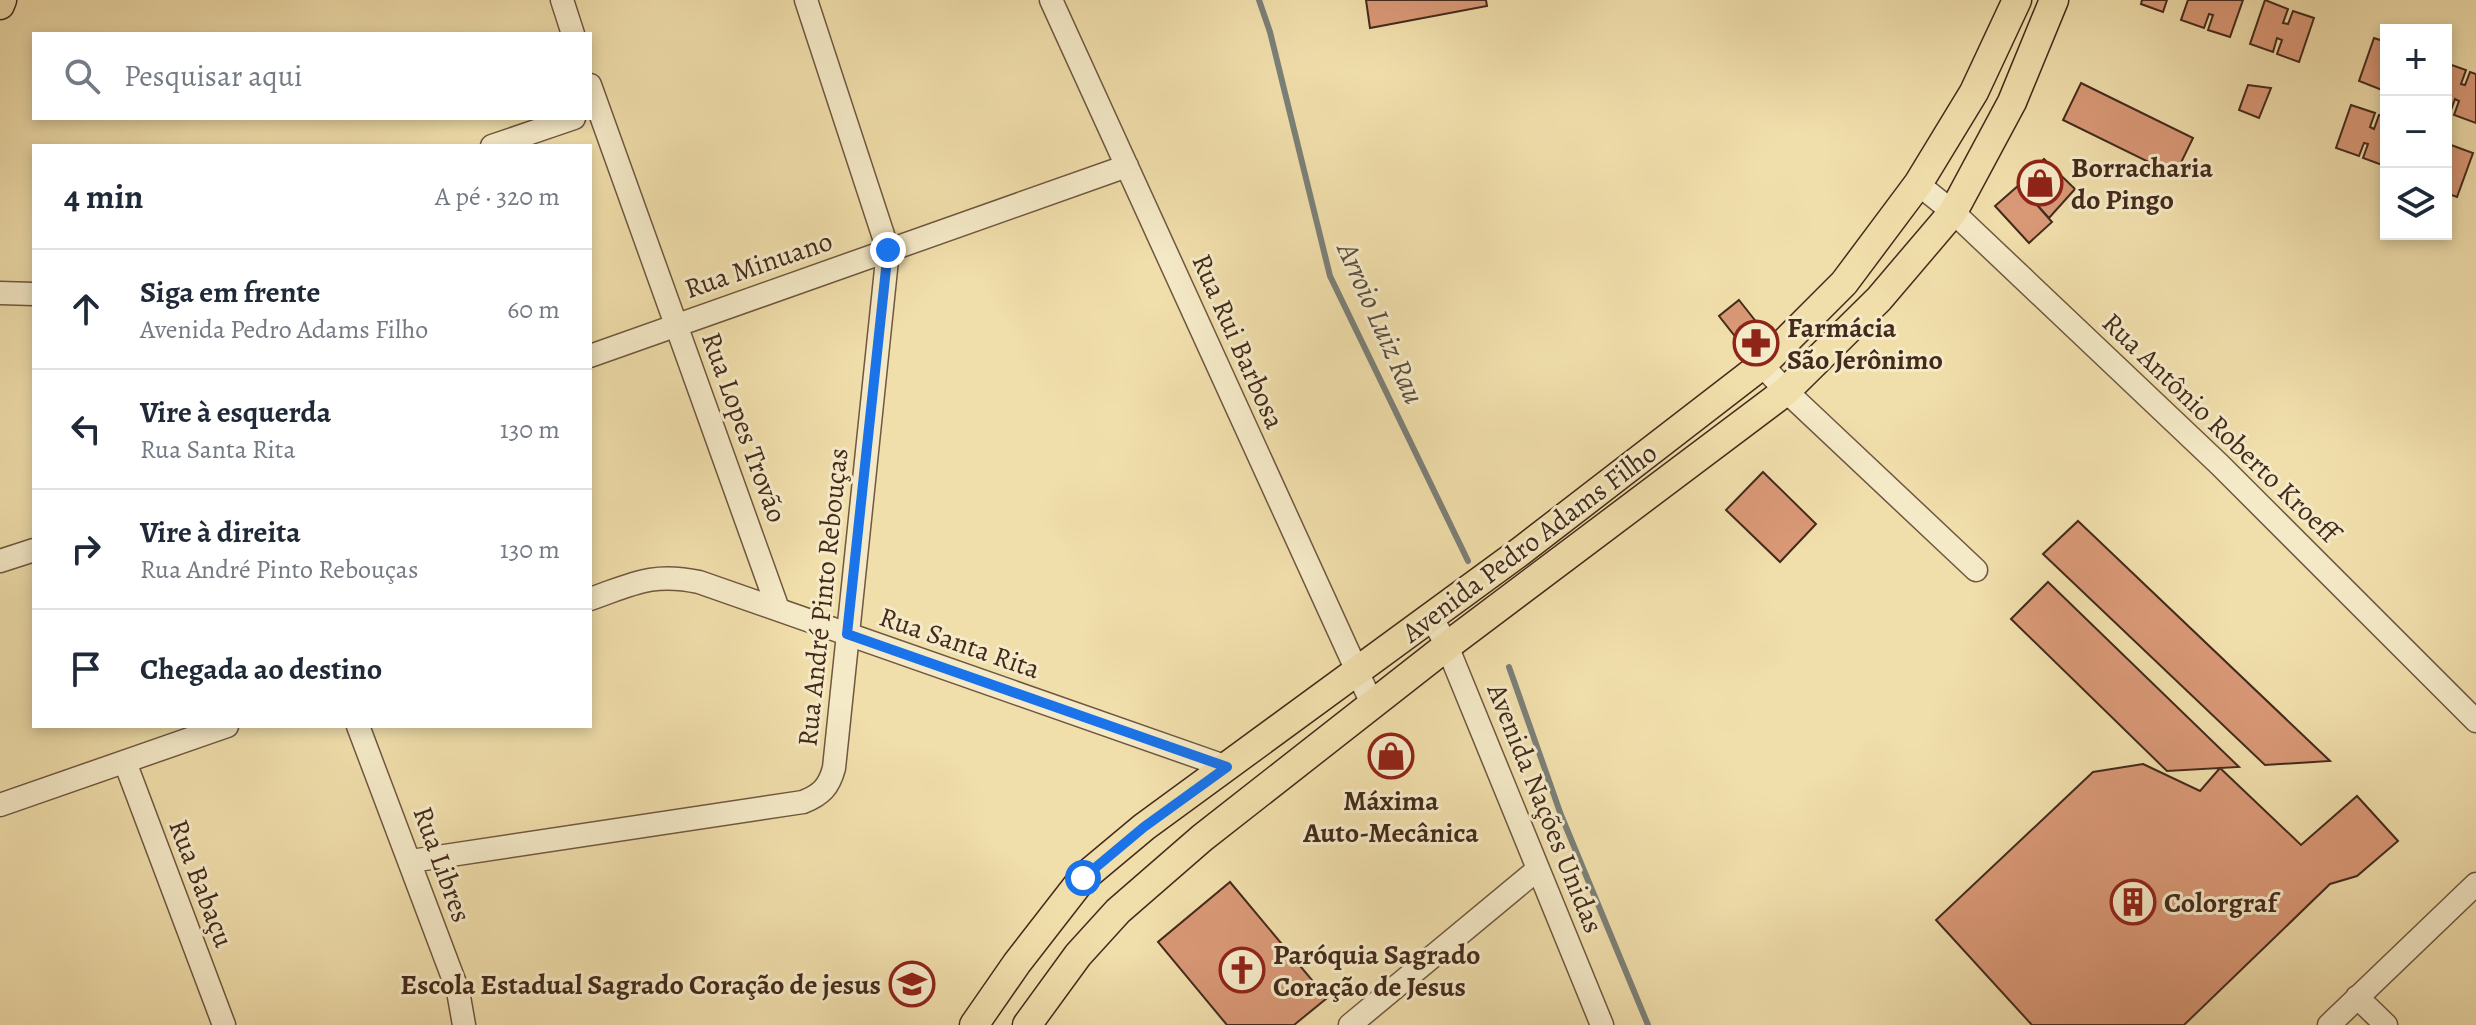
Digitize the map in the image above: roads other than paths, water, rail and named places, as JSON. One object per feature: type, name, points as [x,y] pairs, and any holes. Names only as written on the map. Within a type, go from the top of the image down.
[{"type":"main road","name":"Avenida Pedro Adams Filho","points":[[974,1025],[1083,878],[1144,827],[1582,504],[1762,365],[1844,283],[1918,184],[1974,92],[2017,0]]},
{"type":"main road","name":"Avenida Pedro Adams Filho","points":[[1027,1025],[1078,955],[1118,911],[1202,838],[1447,646],[1786,391],[1879,299],[1953,212],[2012,102],[2054,0]]},
{"type":"main road","points":[[1582,504],[1601,530]]},
{"type":"street","points":[[562,0],[572,32]]},
{"type":"street","name":"Rua André Pinto Rebouças","points":[[411,861],[803,802],[816,797],[826,788],[834,768],[888,250],[806,0]]},
{"type":"street","name":"Rua Rui Barbosa","points":[[1051,0],[1373,706]]},
{"type":"street","name":"Rua Lopes Trovão","points":[[594,111],[676,324],[778,609]]},
{"type":"street","points":[[498,144],[568,120]]},
{"type":"street","name":"Rua Minuano","points":[[592,355],[1127,166]]},
{"type":"street","name":"Rua Antônio Roberto Kroeff","points":[[1918,184],[1953,212],[2220,465],[2476,721]]},
{"type":"street","points":[[0,293],[32,294]]},
{"type":"street","points":[[1762,365],[1976,570]]},
{"type":"street","points":[[0,561],[32,551]]},
{"type":"street","name":"Rua Santa Rita","points":[[592,598],[637,582],[674,576],[699,582],[1227,767]]},
{"type":"street","name":"Avenida Nações Unidas","points":[[1431,616],[1447,646],[1602,1025]]},
{"type":"street","points":[[0,805],[221,728]]},
{"type":"street","name":"Rua Libres","points":[[359,728],[458,991],[464,1025]]},
{"type":"street","name":"Rua Babaçu","points":[[125,762],[224,1025]]},
{"type":"street","points":[[1350,1025],[1538,869]]},
{"type":"street","points":[[2329,1025],[2476,884]]},
{"type":"street","points":[[2357,997],[2386,1025]]},
{"type":"waterway","name":"Arroio Luiz Rau","points":[[1259,0],[1270,32],[1330,276],[1468,561]]},
{"type":"waterway","name":"Arroio Luiz Rau","points":[[1509,667],[1561,815],[1648,1025]]},
{"type":"place","name":"Borracharia do Pingo","points":[[2040,183]]},
{"type":"place","name":"Farmácia São Jerônimo","points":[[1756,343]]},
{"type":"place","name":"Máxima Auto-Mecânica","points":[[1391,756]]},
{"type":"place","name":"Colorgraf","points":[[2133,902]]},
{"type":"place","name":"Paróquia Sagrado Coração de Jesus","points":[[1242,970]]},
{"type":"place","name":"Escola Estadual Sagrado Coração de jesus","points":[[912,984]]}]
